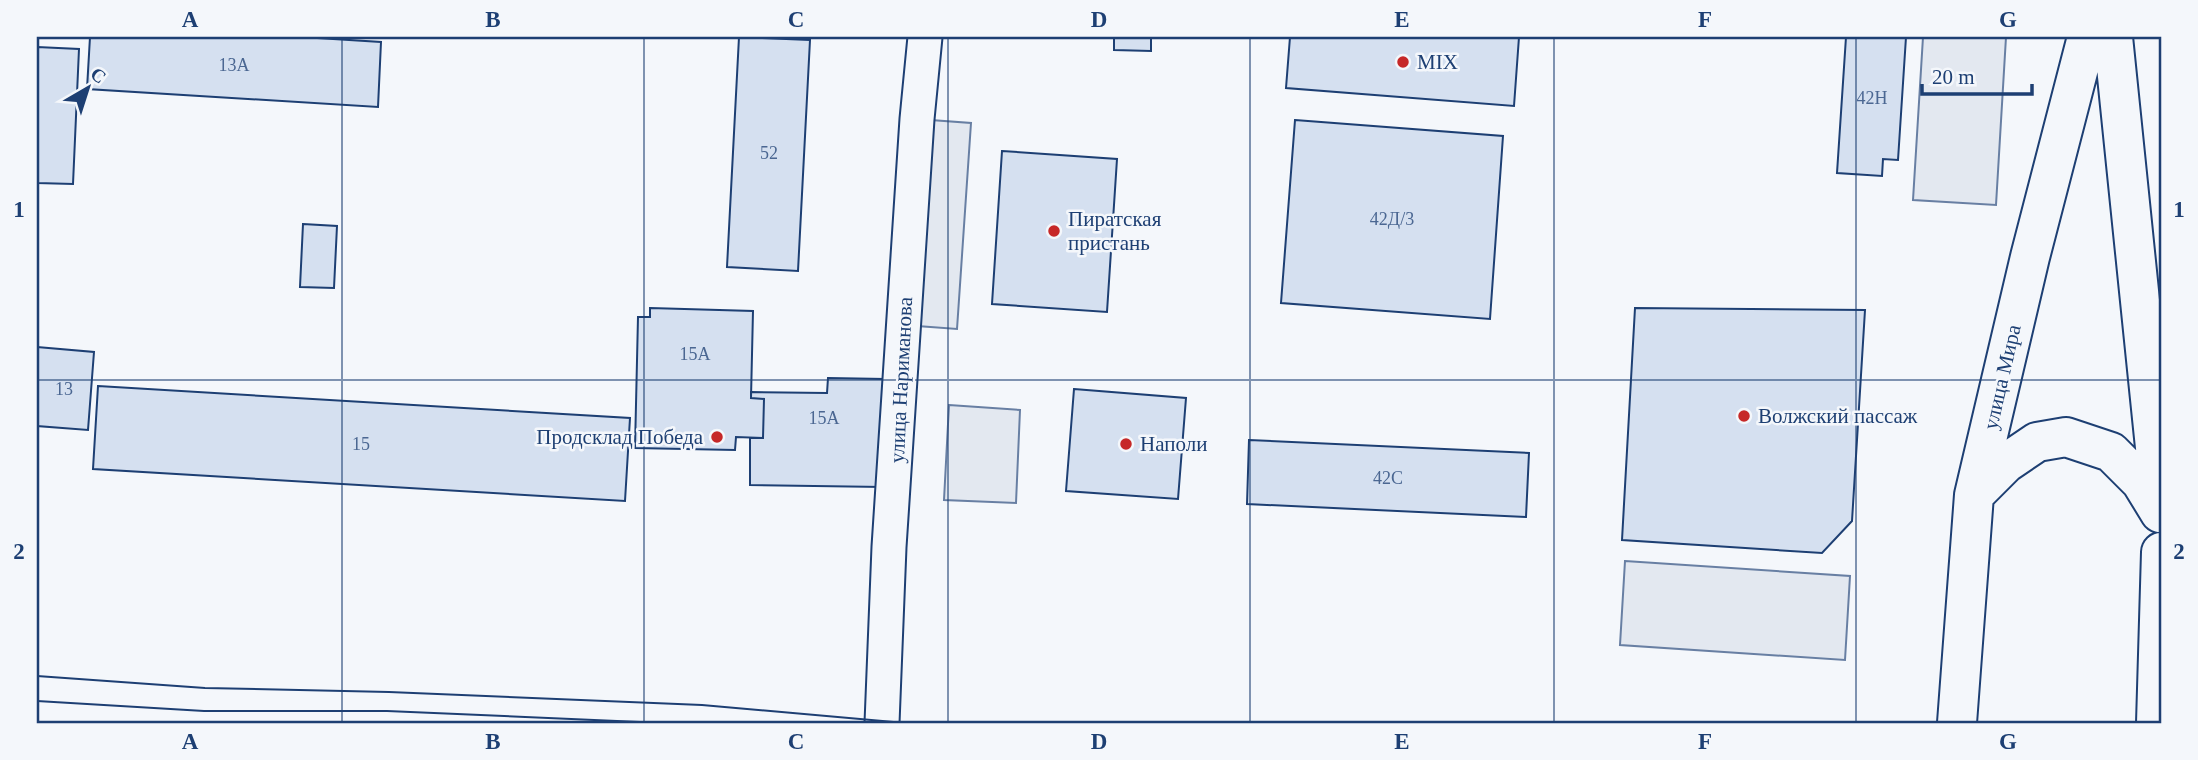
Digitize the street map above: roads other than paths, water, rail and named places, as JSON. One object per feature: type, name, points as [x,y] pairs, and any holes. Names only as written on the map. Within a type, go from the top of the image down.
[{"type":"street","name":"улица Нариманова","points":[[882,723],[889,547],[917,119],[925,37]]},
{"type":"street","name":"улица Мира","points":[[1957,723],[1974,495],[2030,257],[2087,37]]},
{"type":"street","points":[[2113,37],[2161,506]]},
{"type":"street","points":[[1974,495],[2006,463],[2037,442],[2066,437],[2111,452],[2141,482],[2161,515]]},
{"type":"street","points":[[2156,723],[2161,552]]},
{"type":"tram line","points":[[37,676],[205,688],[389,692],[702,705],[905,723]]},
{"type":"tram line","points":[[37,701],[204,711],[387,711],[663,723]]},
{"type":"place","name":"MIX","points":[[1403,62]]},
{"type":"place","name":"Пиратская пристань","points":[[1054,231]]},
{"type":"place","name":"Волжский пассаж","points":[[1744,416]]},
{"type":"place","name":"Продсклад Победа","points":[[717,437]]},
{"type":"place","name":"Наполи","points":[[1126,444]]}]
